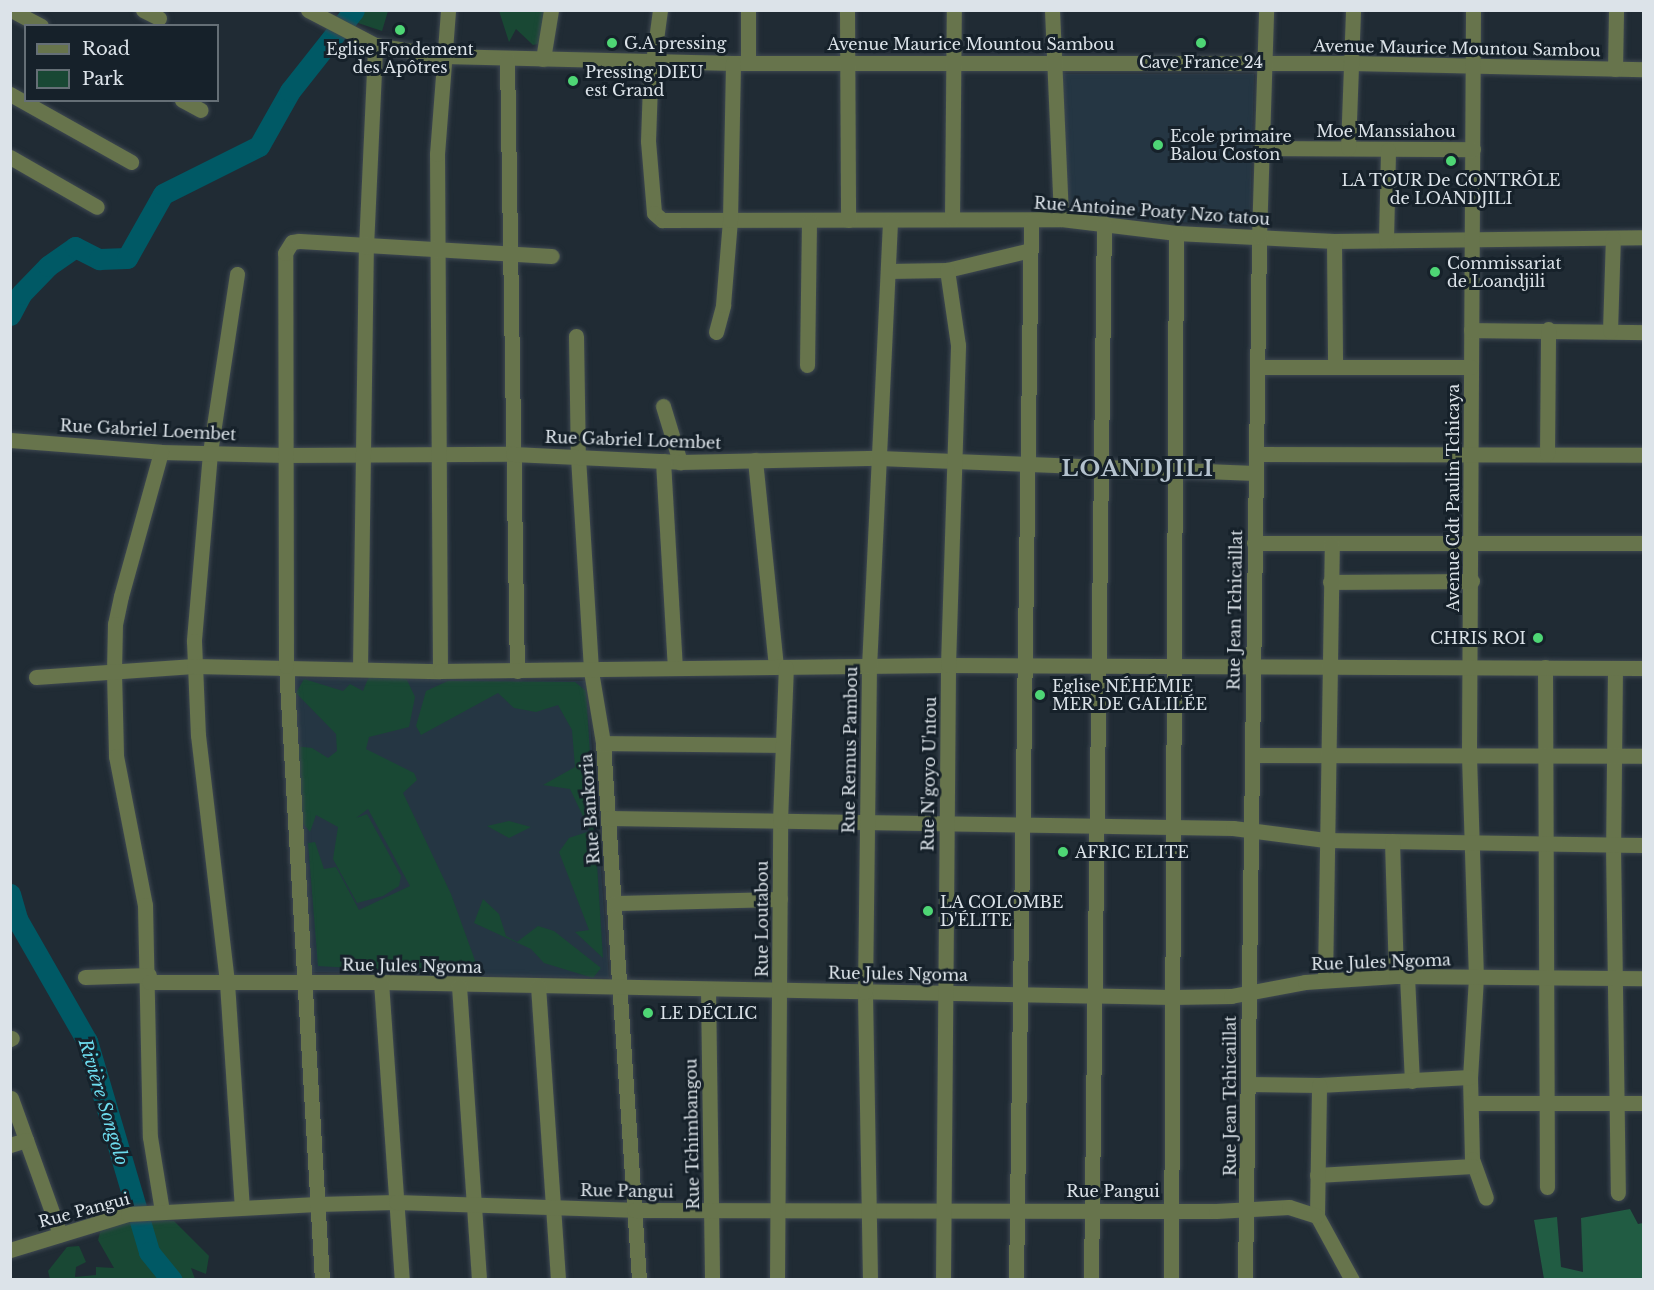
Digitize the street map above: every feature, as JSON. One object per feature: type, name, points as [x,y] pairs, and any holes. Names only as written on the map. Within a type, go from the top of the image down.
[{"type":"street","points":[[11,10],[37,24]]},
{"type":"street","points":[[143,10],[159,18]]},
{"type":"street","points":[[440,671],[440,250],[437,154],[448,10]]},
{"type":"street","points":[[543,59],[551,10]]},
{"type":"street","points":[[654,61],[660,10]]},
{"type":"street","points":[[716,332],[723,305],[741,63],[748,10]]},
{"type":"street","points":[[847,10],[848,220]]},
{"type":"street","points":[[952,219],[954,10]]},
{"type":"street","points":[[1052,10],[1056,63],[1060,219]]},
{"type":"street","name":"Rue Jean Tchicaillat","points":[[1245,1280],[1249,1210],[1247,994],[1255,473],[1266,10]]},
{"type":"street","points":[[1348,148],[1353,10]]},
{"type":"street","name":"Avenue Cdt Paulin Tchicaya","points":[[1473,10],[1470,454],[1472,581],[1468,756],[1469,843],[1476,977],[1470,1077],[1473,1166],[1486,1198]]},
{"type":"street","points":[[1616,10],[1616,69]]},
{"type":"street","name":"Avenue Maurice Mountou Sambou","points":[[312,13],[375,45],[443,56],[741,63],[849,61],[1350,63],[1644,69]]},
{"type":"street","points":[[360,668],[366,247],[375,45]]},
{"type":"street","points":[[507,58],[517,671]]},
{"type":"street","name":"Rue Antoine Poaty Nzo tatou","points":[[654,61],[648,141],[658,219],[890,221],[1060,219],[1176,232],[1335,241],[1644,237]]},
{"type":"street","points":[[10,94],[24,102]]},
{"type":"street","points":[[24,102],[131,162]]},
{"type":"street","points":[[186,102],[201,110]]},
{"type":"street","name":"Moe Manssiahou","points":[[1262,148],[1473,149]]},
{"type":"street","points":[[1386,240],[1388,150]]},
{"type":"street","points":[[10,157],[97,207]]},
{"type":"street","points":[[807,366],[809,220]]},
{"type":"street","points":[[1016,1280],[1031,220]]},
{"type":"street","name":"Rue Remus Pambou","points":[[870,1280],[865,992],[869,667],[890,221]]},
{"type":"street","points":[[1091,1280],[1099,467],[1104,223]]},
{"type":"street","points":[[1171,1280],[1176,232]]},
{"type":"street","points":[[1610,331],[1613,238]]},
{"type":"street","points":[[322,1280],[286,666],[283,564],[287,247],[299,241],[366,247],[552,256]]},
{"type":"street","points":[[1335,241],[1335,367]]},
{"type":"street","points":[[888,271],[947,270],[1031,250]]},
{"type":"street","name":"Rue N'goyo U'ntou","points":[[943,1280],[948,665],[958,338],[947,270]]},
{"type":"street","points":[[237,274],[210,453],[198,567],[194,666],[198,735],[227,983],[242,1207]]},
{"type":"street","points":[[1547,454],[1548,329]]},
{"type":"street","points":[[1471,330],[1548,329],[1644,332]]},
{"type":"street","name":"Rue Bankoria","points":[[576,336],[578,457],[591,671],[603,743],[609,818],[639,1280]]},
{"type":"street","points":[[1258,367],[1471,367]]},
{"type":"street","points":[[663,406],[680,462]]},
{"type":"street","name":"Rue Gabriel Loembet","points":[[10,440],[161,452],[286,455],[513,454],[680,462],[879,458],[953,463],[1255,473]]},
{"type":"street","points":[[155,1211],[147,1060],[149,978],[143,883],[116,756],[114,672],[115,624],[161,452]]},
{"type":"street","points":[[1256,454],[1644,455]]},
{"type":"street","name":"Rue Loutabou","points":[[755,460],[781,666],[777,1280]]},
{"type":"street","points":[[663,461],[675,668]]},
{"type":"street","points":[[1254,543],[1332,544],[1472,540],[1644,543]]},
{"type":"street","points":[[1325,980],[1325,840],[1332,544]]},
{"type":"street","points":[[1330,582],[1472,581]]},
{"type":"street","points":[[36,677],[194,666],[286,666],[440,671],[948,665],[1644,668]]},
{"type":"street","points":[[1545,667],[1547,1187]]},
{"type":"street","points":[[1615,668],[1613,845],[1618,1193]]},
{"type":"street","points":[[603,743],[782,745]]},
{"type":"street","points":[[1252,755],[1644,756]]},
{"type":"street","points":[[609,818],[1022,823],[1251,830],[1325,840],[1644,845]]},
{"type":"street","points":[[1392,841],[1412,1081]]},
{"type":"street","points":[[615,903],[780,899]]},
{"type":"street","name":"Rue Jules Ngoma","points":[[85,977],[227,983],[381,982],[459,986],[780,989],[1172,997],[1247,994],[1325,980],[1402,976],[1644,978]]},
{"type":"street","points":[[381,982],[402,1280]]},
{"type":"street","points":[[459,986],[479,1280]]},
{"type":"street","points":[[538,986],[558,1280]]},
{"type":"street","name":"Rue Tchimbangou","points":[[708,988],[712,1280]]},
{"type":"street","points":[[1249,1084],[1319,1085],[1470,1077]]},
{"type":"street","points":[[1319,1085],[1317,1216],[1352,1280]]},
{"type":"street","points":[[11,1098],[60,1234]]},
{"type":"street","points":[[1471,1103],[1546,1101],[1644,1103]]},
{"type":"street","points":[[10,1144],[26,1140]]},
{"type":"street","points":[[1317,1175],[1473,1166]]},
{"type":"street","name":"Rue Pangui","points":[[10,1250],[128,1214],[317,1204],[396,1202],[634,1210],[868,1208],[1249,1210],[1299,1208],[1317,1216]]},
{"type":"shaded area","name":"Ecole primaire Balou Coston","points":[[1062,74],[1254,74],[1250,226],[1068,216]]},
{"type":"shaded area","points":[[289,678],[587,681],[609,978],[310,972]]},
{"type":"green space","points":[[339,11],[388,11],[382,31],[349,20]]},
{"type":"green space","points":[[499,11],[551,11],[547,42],[533,45],[516,29],[509,42]]},
{"type":"green space","points":[[374,664],[407,680],[415,697],[409,727],[369,737],[366,749],[414,773],[417,780],[403,793],[451,894],[477,966],[465,975],[318,966],[308,843],[315,842],[324,869],[336,867],[359,910],[410,886],[368,809],[356,818],[367,814],[401,876],[399,886],[383,896],[357,903],[333,859],[338,827],[316,815],[310,832],[301,821],[294,746],[312,748],[328,758],[337,751],[336,734],[296,693],[304,679],[343,691],[350,684],[363,691]]},
{"type":"green space","points":[[448,681],[575,682],[586,691],[603,958],[575,932],[589,930],[559,852],[569,838],[590,831],[570,789],[543,785],[575,767],[572,730],[558,705],[536,712],[514,708],[498,693],[421,735],[416,726],[426,691]]},
{"type":"green space","points":[[509,821],[531,827],[509,838],[487,826]]},
{"type":"green space","points":[[483,899],[499,914],[506,936],[517,942],[538,926],[554,931],[601,968],[593,978],[544,963],[531,949],[474,923]]},
{"type":"green space","points":[[1630,1209],[1638,1224],[1643,1223],[1643,1279],[1544,1279],[1534,1220],[1557,1217],[1561,1267],[1583,1272],[1581,1218]]},
{"type":"green space","points":[[134,1220],[174,1221],[209,1256],[206,1274],[191,1268],[195,1279],[50,1279],[48,1271],[67,1247],[79,1246],[86,1262],[76,1267],[75,1277],[96,1275],[96,1267],[114,1268],[98,1240],[101,1229]]},
{"type":"waterway","name":"Rivière Songolo","points":[[10,315],[21,294],[48,266],[75,247],[99,259],[127,258],[163,194],[259,146],[290,91],[354,10]]},
{"type":"waterway","name":"Rivière Songolo","points":[[10,894],[17,919],[87,1041],[149,1252],[172,1280]]},
{"type":"place","name":"Eglise Fondement des Apôtres","points":[[400,30]]},
{"type":"place","name":"G.A pressing","points":[[612,43]]},
{"type":"place","name":"Cave France 24","points":[[1201,43]]},
{"type":"place","name":"Pressing DIEU est Grand","points":[[573,81]]},
{"type":"place","name":"Ecole primaire Balou Coston","points":[[1158,145]]},
{"type":"place","name":"LA TOUR De CONTRÔLE de LOANDJILI","points":[[1451,161]]},
{"type":"place","name":"Commissariat de Loandjili","points":[[1435,272]]},
{"type":"place","name":"CHRIS ROI","points":[[1538,638]]},
{"type":"place","name":"Eglise NÉHÉMIE MER DE GALILÉE","points":[[1040,695]]},
{"type":"place","name":"AFRIC ELITE","points":[[1063,852]]},
{"type":"place","name":"LA COLOMBE D'ÉLITE","points":[[928,911]]},
{"type":"place","name":"LE DÉCLIC","points":[[648,1013]]},
{"type":"district","name":"LOANDJILI","points":[[1138,469]]}]
